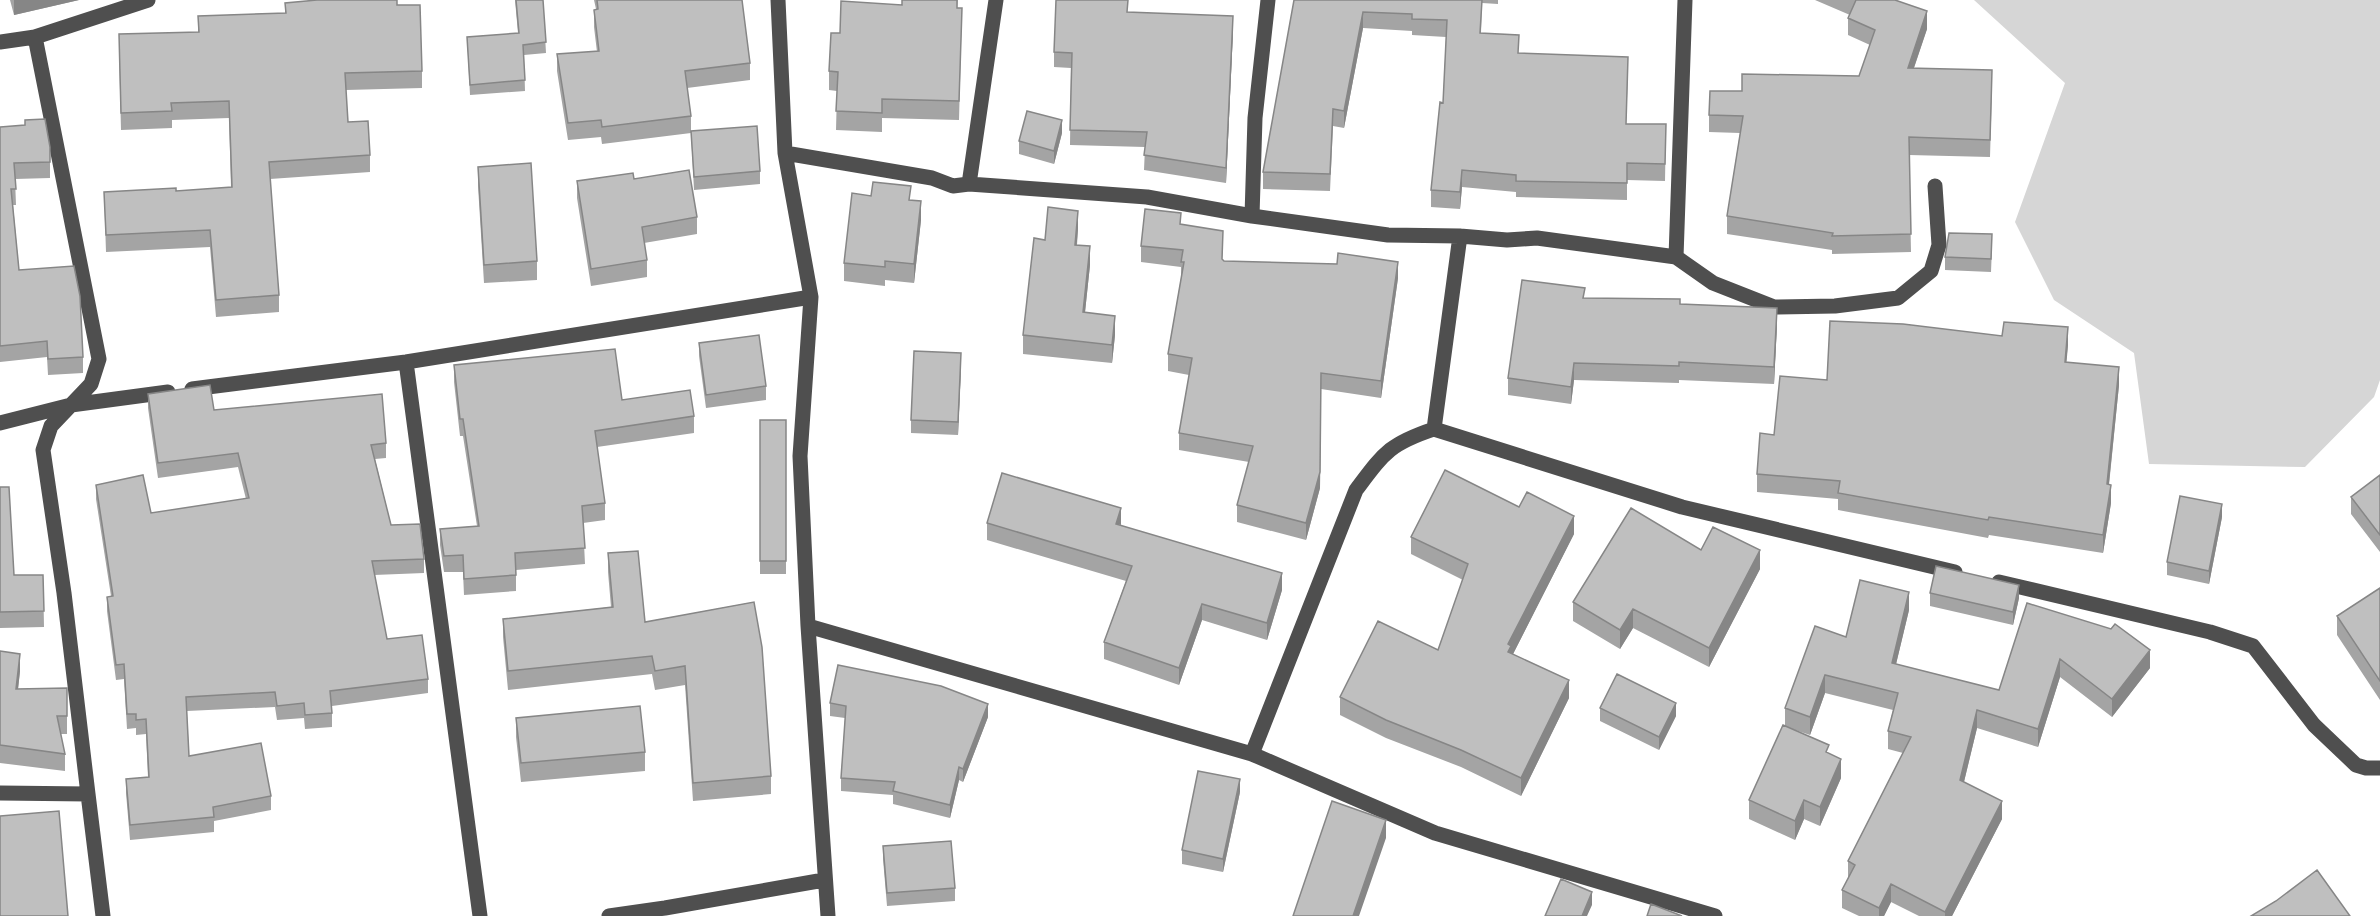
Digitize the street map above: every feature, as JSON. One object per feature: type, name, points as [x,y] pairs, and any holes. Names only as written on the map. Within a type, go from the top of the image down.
[{"type":"street","points":[[0,42],[35,36],[147,0]]},
{"type":"street","points":[[778,0],[785,153],[811,297],[800,456],[808,626],[828,916]]},
{"type":"street","points":[[969,184],[996,0]]},
{"type":"street","points":[[1252,216],[1255,118],[1268,0]]},
{"type":"street","points":[[1676,257],[1685,0]]},
{"type":"street","points":[[35,36],[99,359],[91,384],[51,426],[42,450],[64,593],[103,916]]},
{"type":"street","points":[[785,153],[932,178],[953,186],[969,184],[1147,197],[1252,216],[1388,235],[1460,236],[1508,240],[1537,238],[1676,257],[1713,284],[1773,307],[1835,306],[1898,298],[1931,271],[1939,245],[1935,186]]},
{"type":"street","points":[[1434,429],[1460,236]]},
{"type":"street","points":[[0,423],[71,405],[406,362],[811,297]]},
{"type":"street","points":[[406,362],[480,916]]},
{"type":"street","points":[[1252,754],[1356,490],[1384,453],[1407,438],[1434,429],[1682,507],[2210,632],[2253,646],[2314,725],[2356,765],[2380,768]]},
{"type":"street","points":[[808,626],[1252,754],[1436,833],[1715,916]]},
{"type":"street","points":[[0,794],[88,794]]},
{"type":"street","points":[[609,916],[824,880]]},
{"type":"shaded area","points":[[1974,0],[2380,0],[2380,380],[2374,397],[2305,467],[2149,464],[2134,353],[2054,300],[2015,222],[2065,83]]},
{"type":"building","points":[[317,0],[397,0],[397,5],[420,5],[422,71],[345,73],[348,122],[368,121],[370,155],[269,162],[279,295],[216,300],[210,230],[106,235],[104,192],[176,188],[176,191],[232,187],[229,101],[171,103],[172,111],[121,113],[119,34],[199,32],[198,16],[286,13],[285,3]]},
{"type":"building","points":[[516,0],[543,0],[546,42],[523,45],[525,80],[470,85],[467,37],[519,33]]},
{"type":"building","points":[[597,0],[742,0],[750,63],[685,71],[691,116],[602,127],[601,120],[568,123],[557,54],[599,51],[594,10],[598,9]]},
{"type":"building","points":[[902,0],[957,0],[957,8],[962,8],[959,101],[882,99],[882,113],[836,111],[838,72],[829,71],[831,33],[840,33],[841,1],[902,5]]},
{"type":"building","points":[[1056,0],[1128,0],[1127,12],[1233,16],[1226,168],[1144,155],[1147,132],[1070,130],[1072,53],[1054,52]]},
{"type":"building","points":[[1294,0],[1482,0],[1480,33],[1519,35],[1518,53],[1628,57],[1626,124],[1666,124],[1665,164],[1627,163],[1627,183],[1516,181],[1516,175],[1462,170],[1460,192],[1431,190],[1440,102],[1443,103],[1447,20],[1412,19],[1412,14],[1363,12],[1344,111],[1333,109],[1330,174],[1263,172]]},
{"type":"building","points":[[1856,0],[1895,0],[1927,11],[1908,68],[1992,70],[1990,140],[1909,137],[1911,234],[1832,236],[1833,233],[1727,216],[1743,116],[1709,115],[1710,91],[1742,91],[1742,74],[1859,76],[1875,30],[1848,18]]},
{"type":"building","points":[[1027,111],[1062,120],[1054,151],[1019,141]]},
{"type":"building","points":[[45,119],[50,162],[14,163],[16,189],[11,189],[19,270],[74,266],[80,296],[83,357],[48,359],[47,341],[0,346],[0,127],[25,125],[25,120]]},
{"type":"building","points":[[757,126],[760,171],[694,177],[691,131]]},
{"type":"building","points":[[531,163],[537,261],[484,265],[478,167]]},
{"type":"building","points":[[689,170],[697,217],[642,227],[647,260],[591,269],[577,181],[633,173],[634,179]]},
{"type":"building","points":[[873,182],[911,186],[909,200],[921,201],[914,264],[885,261],[885,267],[844,263],[852,193],[871,196]]},
{"type":"building","points":[[1048,207],[1078,211],[1075,245],[1090,246],[1083,312],[1115,316],[1112,345],[1023,335],[1034,238],[1045,240]]},
{"type":"building","points":[[1145,209],[1181,213],[1180,224],[1223,231],[1222,259],[1224,261],[1337,264],[1338,253],[1398,262],[1381,381],[1321,373],[1320,472],[1306,523],[1237,505],[1253,446],[1179,433],[1192,358],[1168,354],[1184,262],[1181,262],[1183,250],[1141,246]]},
{"type":"building","points":[[1949,233],[1992,234],[1991,259],[1945,257]]},
{"type":"building","points":[[1522,280],[1585,288],[1583,298],[1680,299],[1680,304],[1777,308],[1774,367],[1679,362],[1679,366],[1574,363],[1571,387],[1508,378]]},
{"type":"building","points":[[1830,321],[1903,324],[2002,336],[2004,322],[2068,327],[2065,362],[2119,367],[2107,484],[2111,485],[2103,535],[1989,517],[1988,520],[1838,493],[1840,481],[1757,474],[1760,433],[1774,435],[1780,376],[1827,380]]},
{"type":"building","points":[[759,335],[766,386],[706,395],[699,343]]},
{"type":"building","points":[[615,349],[622,400],[690,390],[694,416],[595,431],[605,503],[582,506],[585,548],[515,553],[516,575],[464,579],[463,555],[444,556],[440,529],[479,526],[463,419],[460,419],[454,365]]},
{"type":"building","points":[[914,351],[961,353],[958,422],[911,420]]},
{"type":"building","points":[[210,385],[214,410],[382,394],[386,443],[371,445],[391,525],[420,524],[424,559],[372,561],[387,639],[422,635],[428,679],[330,691],[332,713],[305,715],[304,703],[277,706],[275,692],[186,697],[189,756],[261,743],[271,796],[213,807],[214,817],[130,825],[126,779],[149,777],[146,719],[136,720],[136,714],[127,714],[124,664],[116,665],[107,597],[113,596],[96,485],[143,475],[151,513],[249,498],[238,453],[158,463],[148,394]]},
{"type":"building","points":[[760,420],[786,420],[786,561],[760,561]]},
{"type":"building","points":[[1445,470],[1519,507],[1527,492],[1574,516],[1508,644],[1511,646],[1508,652],[1569,680],[1521,778],[1461,750],[1386,720],[1340,697],[1378,621],[1438,650],[1468,564],[1411,537]]},
{"type":"building","points":[[1002,473],[1121,508],[1116,524],[1282,573],[1267,623],[1202,604],[1179,668],[1104,642],[1132,566],[987,523]]},
{"type":"building","points":[[2380,475],[2380,535],[2351,497]]},
{"type":"building","points":[[0,487],[9,487],[14,575],[43,575],[44,611],[0,612]]},
{"type":"building","points":[[2180,496],[2222,504],[2209,571],[2167,562]]},
{"type":"building","points":[[1631,508],[1701,550],[1713,527],[1760,550],[1709,648],[1633,609],[1620,630],[1573,602]]},
{"type":"building","points":[[638,551],[645,622],[754,602],[762,647],[771,776],[693,783],[685,666],[655,671],[652,656],[508,671],[503,619],[613,607],[608,553]]},
{"type":"building","points":[[1936,566],[2019,585],[2013,612],[1930,593]]},
{"type":"building","points":[[1860,580],[1909,592],[1892,663],[1999,690],[2027,603],[2111,629],[2115,624],[2150,650],[2112,699],[2060,659],[2038,729],[1977,710],[1960,780],[2002,801],[1945,912],[1891,884],[1879,908],[1842,890],[1855,865],[1848,861],[1911,737],[1888,731],[1898,693],[1825,675],[1810,717],[1785,708],[1815,626],[1846,637]]},
{"type":"building","points":[[2380,588],[2380,681],[2337,616]]},
{"type":"building","points":[[0,651],[20,654],[16,689],[67,688],[67,716],[57,716],[65,754],[0,745]]},
{"type":"building","points":[[838,665],[941,686],[988,704],[963,769],[959,767],[950,805],[893,791],[895,782],[841,778],[846,706],[830,703]]},
{"type":"building","points":[[1617,674],[1676,703],[1659,737],[1600,708]]},
{"type":"building","points":[[640,706],[645,752],[521,763],[516,718]]},
{"type":"building","points":[[1783,725],[1829,745],[1826,752],[1841,759],[1820,807],[1804,800],[1795,821],[1749,800]]},
{"type":"building","points":[[1198,771],[1240,779],[1223,859],[1182,850]]},
{"type":"building","points":[[1332,801],[1386,820],[1353,916],[1293,916]]},
{"type":"building","points":[[59,811],[68,916],[0,916],[0,816]]},
{"type":"building","points":[[951,841],[955,888],[887,893],[883,846]]},
{"type":"building","points":[[2317,870],[2350,916],[2251,916],[2276,901]]},
{"type":"building","points":[[1561,879],[1592,892],[1582,916],[1545,916]]},
{"type":"building","points":[[1651,904],[1682,916],[1647,916]]}]
